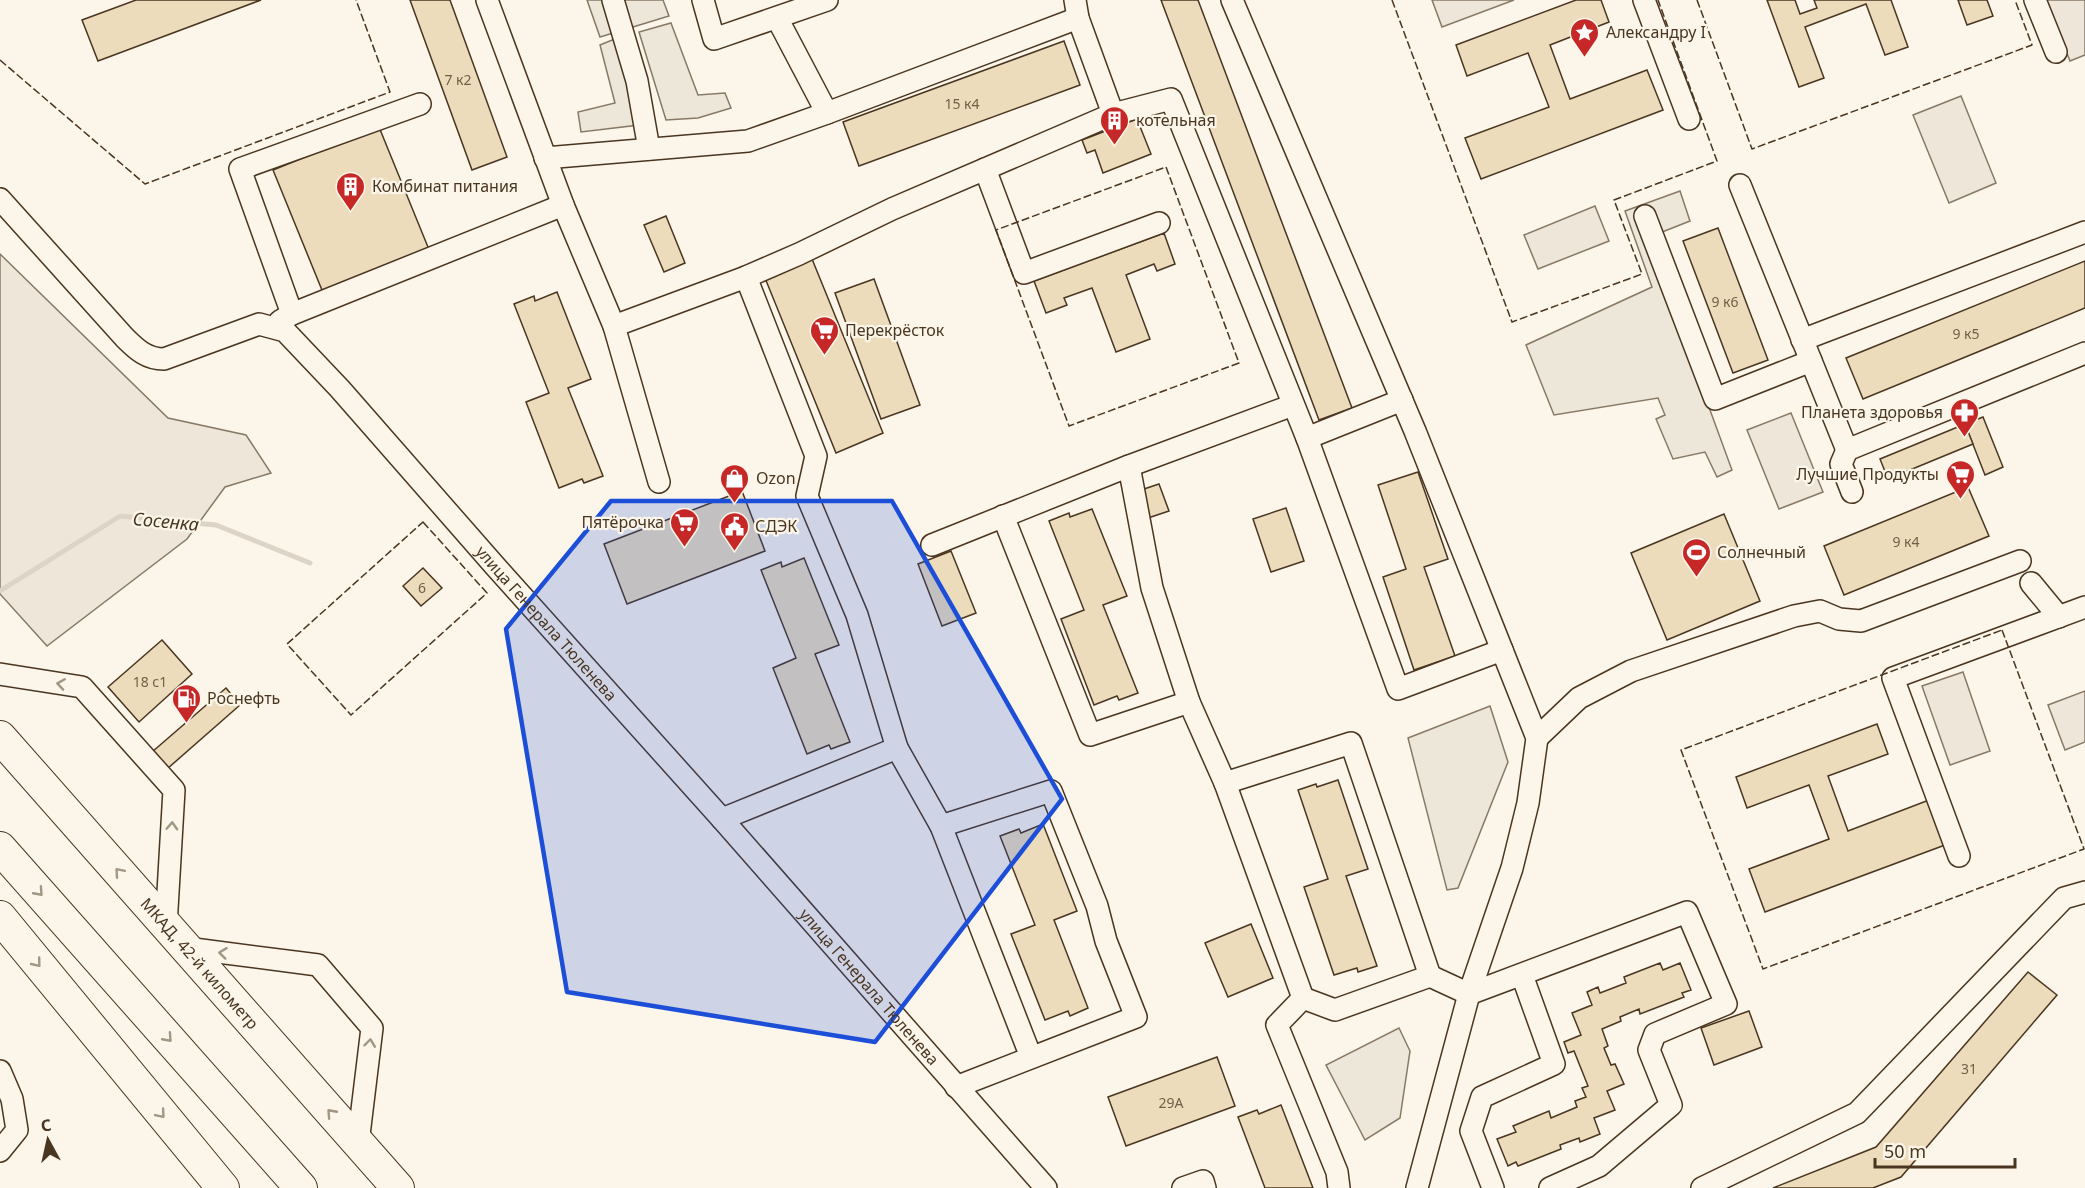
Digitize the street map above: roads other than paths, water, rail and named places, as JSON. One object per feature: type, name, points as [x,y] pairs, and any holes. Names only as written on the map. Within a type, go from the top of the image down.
[{"type":"highway","name":"МКАД, 42-й километр","points":[[0,737],[398,1188]]},
{"type":"highway","points":[[0,848],[301,1188]]},
{"type":"highway","points":[[0,917],[223,1188]]},
{"type":"street","points":[[488,0],[563,205],[614,326],[659,482]]},
{"type":"street","points":[[613,0],[637,81],[649,149]]},
{"type":"street","points":[[703,0],[714,39],[827,0]]},
{"type":"street","points":[[1232,0],[1402,400],[1537,738],[1528,803],[1512,868],[1469,994],[1417,1188]]},
{"type":"street","points":[[1644,0],[1689,119]]},
{"type":"street","points":[[2035,0],[2056,52]]},
{"type":"street","points":[[546,158],[748,141],[827,113],[1077,9],[1113,114]]},
{"type":"street","points":[[777,18],[827,113]]},
{"type":"street","points":[[614,326],[746,277],[892,209],[1113,114],[1171,99],[1307,438],[1398,689],[1502,650]]},
{"type":"street","points":[[292,314],[240,169],[420,104]]},
{"type":"street","points":[[985,169],[1024,273],[1159,223]]},
{"type":"street","points":[[1740,185],[1847,450]]},
{"type":"street","points":[[0,199],[125,338],[138,351],[153,359],[164,359],[259,324],[271,326],[292,314],[563,205]]},
{"type":"street","points":[[1645,216],[1715,399],[1811,361]]},
{"type":"street","points":[[1802,340],[2085,232]]},
{"type":"street","points":[[746,277],[816,456],[807,496],[857,615],[897,748],[941,826],[1031,1057]]},
{"type":"street","name":"улица Генерала Тюленева","points":[[271,326],[285,331],[340,389],[1046,1188]]},
{"type":"street","points":[[1852,492],[1841,464],[1847,450],[2085,353]]},
{"type":"street","points":[[1307,438],[1402,400]]},
{"type":"street","points":[[932,545],[1129,466],[1293,405]]},
{"type":"street","points":[[1129,466],[1152,588],[1190,702],[1225,783],[1303,998],[1335,1010],[1431,976],[1469,994],[1687,912],[1726,1004],[1655,1034],[1649,1050],[1671,1106],[1599,1166],[1550,1188]]},
{"type":"street","points":[[1003,516],[1090,735],[1190,702]]},
{"type":"street","points":[[1537,738],[1579,698],[1635,669],[1794,616],[1820,611],[1839,620],[1862,621],[2020,561]]},
{"type":"street","points":[[2031,583],[2058,616]]},
{"type":"street","points":[[1959,856],[1893,678],[2085,607]]},
{"type":"street","points":[[0,674],[82,687],[174,790],[176,937],[318,965],[372,1028],[358,1143]]},
{"type":"street","points":[[1225,783],[1351,743],[1431,976]]},
{"type":"street","points":[[722,819],[897,748]]},
{"type":"street","points":[[941,826],[1051,791],[1097,906],[1106,941],[1136,1017],[956,1086]]},
{"type":"street","points":[[1702,1188],[1857,1113],[2064,897],[2085,892]]},
{"type":"street","points":[[1493,1188],[1471,1131],[1482,1096],[1554,1064],[1522,975]]},
{"type":"street","points":[[1303,998],[1277,1025],[1337,1172],[1339,1188]]},
{"type":"street","points":[[0,1071],[12,1100],[17,1130],[0,1151]]},
{"type":"street","points":[[1183,1188],[1203,1181],[1205,1188]]},
{"type":"waterway","name":"Сосенка","points":[[0,591],[120,516],[216,525],[310,563]]},
{"type":"place","name":"Александру I","points":[[1585,58]]},
{"type":"place","name":"котельная","points":[[1115,146]]},
{"type":"place","name":"Комбинат питания","points":[[351,212]]},
{"type":"place","name":"Перекрёсток","points":[[824,356]]},
{"type":"place","name":"Планета здоровья","points":[[1964,438]]},
{"type":"place","name":"Лучшие Продукты","points":[[1960,500]]},
{"type":"place","name":"Ozon","points":[[735,504]]},
{"type":"place","name":"Пятёрочка","points":[[685,548]]},
{"type":"place","name":"СДЭК","points":[[734,552]]},
{"type":"place","name":"Солнечный","points":[[1696,578]]},
{"type":"place","name":"Роснефть","points":[[186,724]]}]
